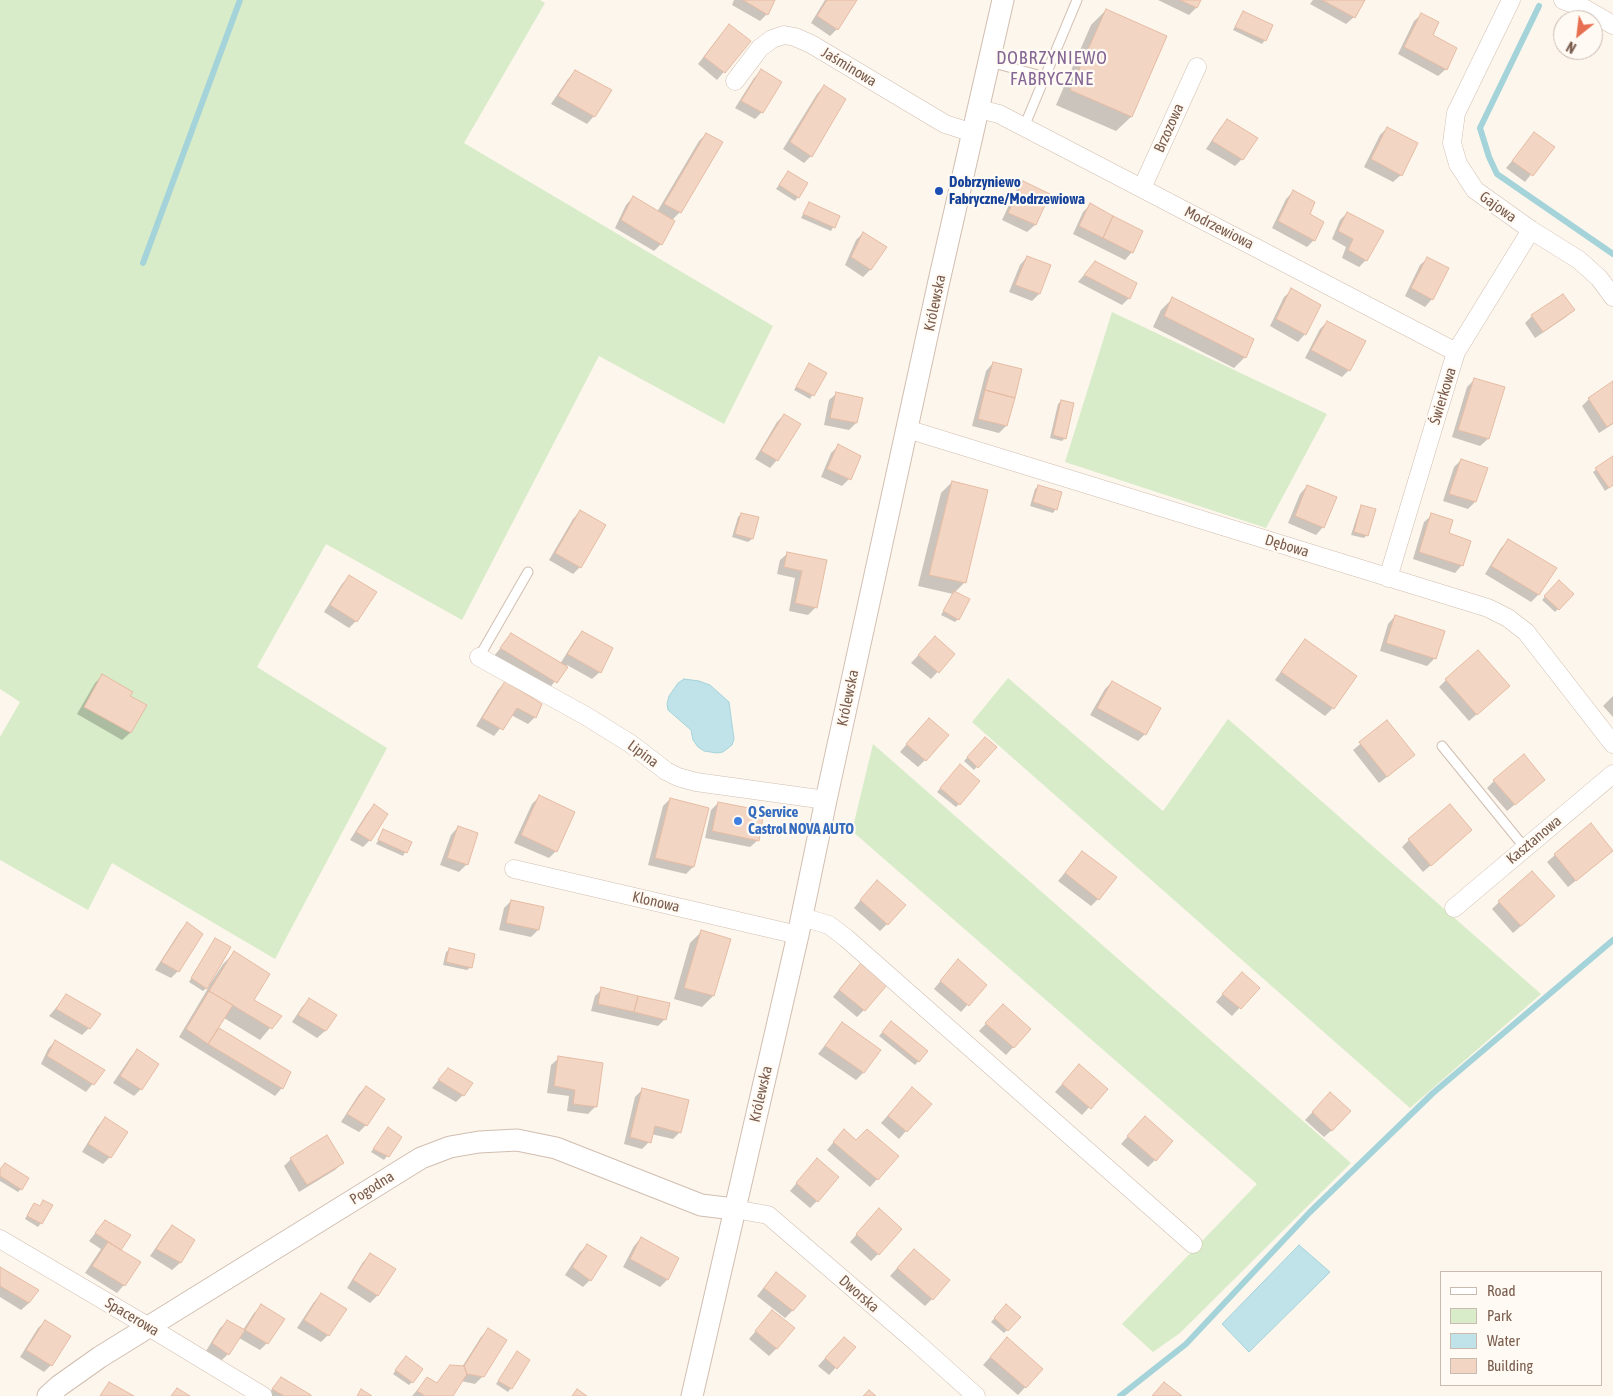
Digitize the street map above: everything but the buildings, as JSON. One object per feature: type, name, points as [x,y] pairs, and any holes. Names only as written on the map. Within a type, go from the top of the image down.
[{"type":"street","name":"Królewska","points":[[692,1396],[800,926],[826,800],[1003,0]]},
{"type":"street","name":"Gajowa","points":[[1511,0],[1456,113],[1452,143],[1458,164],[1475,190],[1531,230],[1579,260],[1599,278],[1613,297]]},
{"type":"street","points":[[1563,0],[1584,8],[1613,25]]},
{"type":"street","name":"Jaśminowa","points":[[735,81],[760,48],[772,39],[784,35],[795,37],[811,44],[945,124],[973,134]]},
{"type":"street","name":"Brzozowa","points":[[1142,188],[1197,67]]},
{"type":"street","name":"Modrzewiowa","points":[[979,109],[999,114],[1456,352]]},
{"type":"street","name":"Świerkowa","points":[[1388,578],[1456,352],[1531,230]]},
{"type":"street","name":"Dębowa","points":[[908,429],[1488,608],[1508,618],[1526,632],[1613,744]]},
{"type":"street","name":"Lipina","points":[[479,657],[586,716],[631,744],[666,771],[678,776],[696,782],[826,800]]},
{"type":"street","name":"Kasztanowa","points":[[1454,908],[1613,774]]},
{"type":"street","name":"Klonowa","points":[[514,869],[800,926],[829,925],[1193,1244]]},
{"type":"street","name":"Pogodna","points":[[48,1396],[59,1386],[100,1358],[420,1158],[450,1147],[479,1142],[517,1140],[556,1148],[701,1205],[734,1209]]},
{"type":"street","name":"Dworska","points":[[734,1209],[768,1215],[976,1396]]},
{"type":"street","name":"Spacerowa","points":[[0,1239],[262,1396]]},
{"type":"lane","points":[[1024,127],[1077,0]]},
{"type":"lane","points":[[990,62],[1045,77]]},
{"type":"lane","points":[[479,657],[528,572]]},
{"type":"lane","points":[[1442,746],[1525,848]]},
{"type":"green space","points":[[0,0],[540,0],[545,3],[464,143],[773,326],[724,424],[599,356],[462,620],[326,544],[257,667],[387,748],[275,959],[112,863],[88,910],[0,860],[0,737],[20,702],[0,689]]},
{"type":"green space","points":[[1112,312],[1327,414],[1266,528],[1065,462]]},
{"type":"green space","points":[[1008,678],[1163,811],[1228,719],[1541,994],[1410,1108],[972,722]]},
{"type":"green space","points":[[873,744],[1351,1163],[1180,1333],[1153,1352],[1122,1324],[1257,1184],[852,831]]},
{"type":"water","points":[[684,679],[710,685],[729,702],[734,739],[732,745],[723,752],[704,751],[698,747],[693,740],[691,730],[668,710],[669,696],[678,683]]},
{"type":"water","points":[[1299,1245],[1330,1272],[1249,1352],[1222,1324]]},
{"type":"waterway","points":[[143,263],[240,0]]},
{"type":"waterway","points":[[1539,6],[1480,128],[1489,157],[1497,174],[1613,254]]},
{"type":"waterway","points":[[1120,1396],[1186,1344],[1310,1212],[1433,1093],[1613,940]]},
{"type":"place","name":"Dobrzyniewo Fabryczne/Modrzewiowa","points":[[939,191]]},
{"type":"place","name":"Q Service Castrol NOVA AUTO","points":[[738,821]]},
{"type":"district","name":"DOBRZYNIEWO FABRYCZNE","points":[[1052,68]]}]
